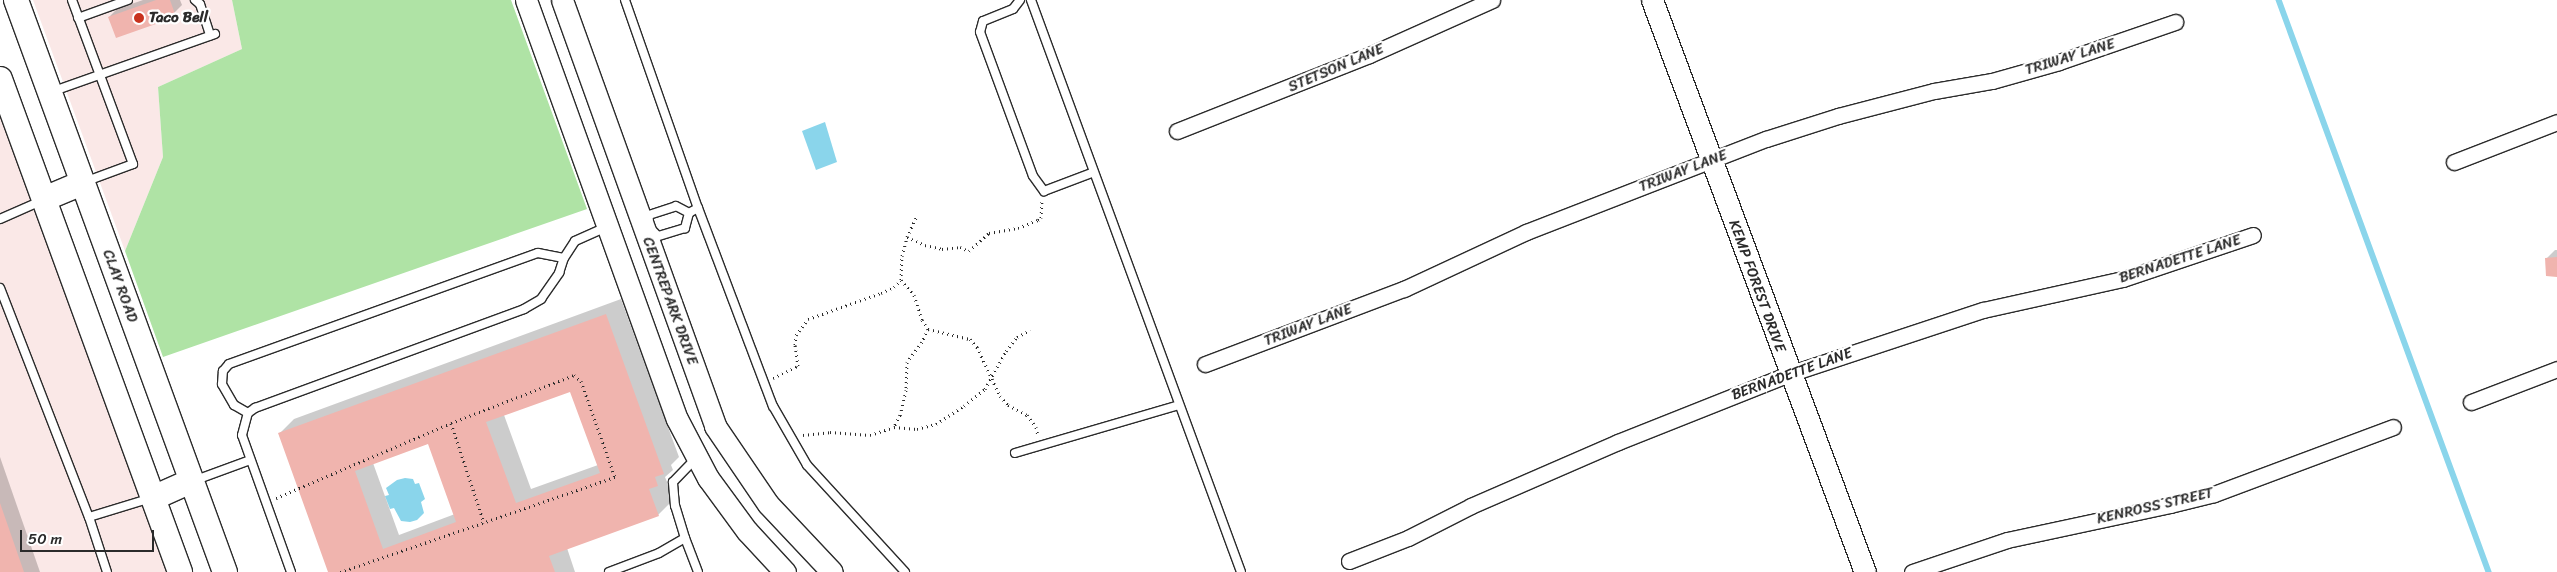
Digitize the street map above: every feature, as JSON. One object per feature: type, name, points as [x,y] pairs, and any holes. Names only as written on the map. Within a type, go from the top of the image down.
[{"type":"main road","name":"CLAY ROAD","points":[[16,0],[225,572]]},
{"type":"main road","points":[[0,79],[180,572]]},
{"type":"main road","points":[[44,199],[82,183]]},
{"type":"main road","points":[[153,498],[192,481]]},
{"type":"street","points":[[561,0],[528,5],[678,419],[708,478],[747,531],[785,572]]},
{"type":"street","name":"CENTREPARK DRIVE","points":[[561,0],[646,227],[715,426],[768,504],[832,572]]},
{"type":"street","name":"STETSON LANE","points":[[1177,131],[1342,66],[1492,0]]},
{"type":"street","name":"KEMP FOREST DRIVE","points":[[1652,0],[1789,374],[1865,572]]},
{"type":"street","name":"TRIWAY LANE","points":[[1205,364],[1404,289],[1526,232],[1766,139],[1838,116],[1934,91],[1992,81],[2051,64],[2175,22]]},
{"type":"street","points":[[2454,162],[2557,122]]},
{"type":"street","points":[[611,233],[646,227]]},
{"type":"street","name":"BERNADETTE LANE","points":[[1348,561],[1408,538],[1471,506],[1618,442],[1789,374],[1983,310],[2123,279],[2253,235]]},
{"type":"street","points":[[2471,402],[2557,369]]},
{"type":"street","name":"KENROSS STREET","points":[[1912,572],[2007,540],[2214,494],[2393,427]]},
{"type":"street","points":[[697,457],[726,442]]},
{"type":"lane","points":[[72,0],[133,164],[82,183]]},
{"type":"lane","points":[[78,18],[128,0]]},
{"type":"lane","points":[[50,92],[212,34],[200,4],[195,0]]},
{"type":"lane","points":[[625,0],[698,208],[773,406],[807,465],[905,572]]},
{"type":"lane","points":[[1020,0],[1013,9],[983,21],[980,32],[1033,176],[1044,190],[1094,172]]},
{"type":"lane","points":[[1031,0],[1241,572]]},
{"type":"lane","points":[[0,219],[44,199]]},
{"type":"lane","points":[[689,213],[676,206],[649,215],[646,227],[658,236],[685,228],[689,213],[698,208]]},
{"type":"lane","points":[[291,572],[242,434],[248,413],[255,408],[524,309],[541,299],[559,273],[564,258],[575,242],[611,233]]},
{"type":"lane","points":[[248,413],[234,405],[222,384],[223,372],[229,364],[538,253],[564,258]]},
{"type":"lane","points":[[0,288],[89,517],[107,572]]},
{"type":"lane","points":[[1015,453],[1179,405]]},
{"type":"lane","points":[[697,457],[672,482],[676,506],[685,538],[698,572]]},
{"type":"lane","points":[[192,481],[250,460]]},
{"type":"lane","points":[[89,517],[153,498]]},
{"type":"lane","points":[[609,572],[659,553],[685,538]]},
{"type":"path","points":[[907,237],[925,245],[942,249],[960,247],[969,251],[990,233],[1018,228],[1041,218],[1044,190]]},
{"type":"path","points":[[918,216],[907,237],[902,256],[901,280],[914,296],[922,320],[928,329],[970,339],[977,347],[1008,405],[1022,410],[1032,420],[1036,427],[1039,446]]},
{"type":"path","points":[[764,383],[798,366],[795,345],[796,335],[808,320],[881,293],[894,287],[901,280]]},
{"type":"path","points":[[894,427],[900,415],[906,390],[907,362],[922,342],[928,329]]},
{"type":"path","points":[[790,436],[830,432],[870,435],[894,427],[917,429],[936,424],[976,396],[992,378],[1006,351],[1017,337],[1030,330]]},
{"type":"path","points":[[266,502],[451,423],[574,375],[581,381],[615,477],[340,572]]},
{"type":"path","points":[[451,423],[484,523]]},
{"type":"shaded area","points":[[33,0],[232,0],[242,49],[158,87],[163,157],[125,251]]},
{"type":"shaded area","points":[[0,79],[180,572],[0,572]]},
{"type":"green space","points":[[232,0],[511,0],[587,209],[163,357],[125,251],[163,157],[158,87],[242,49]]},
{"type":"water","points":[[825,122],[837,162],[816,170],[802,131]]},
{"type":"water","points":[[413,479],[415,484],[419,483],[425,499],[421,502],[424,513],[417,520],[410,522],[401,521],[394,508],[390,509],[385,496],[389,495],[386,488],[397,480]]},
{"type":"building","name":"Taco Bell","points":[[156,0],[170,0],[175,14],[169,16],[170,19],[116,38],[108,17]]},
{"type":"building","points":[[2557,257],[2557,277],[2546,276],[2545,258]]},
{"type":"building","points":[[606,314],[664,474],[655,477],[658,486],[649,489],[659,516],[549,556],[555,572],[328,572],[278,433]],"holes":[[[570,392],[600,473],[516,503],[486,422]],[[428,444],[456,522],[383,549],[355,471]]]},
{"type":"building","points":[[0,503],[24,572],[0,572]]},
{"type":"waterway","points":[[2279,0],[2489,572]]},
{"type":"place","name":"Taco Bell","points":[[139,18]]}]
